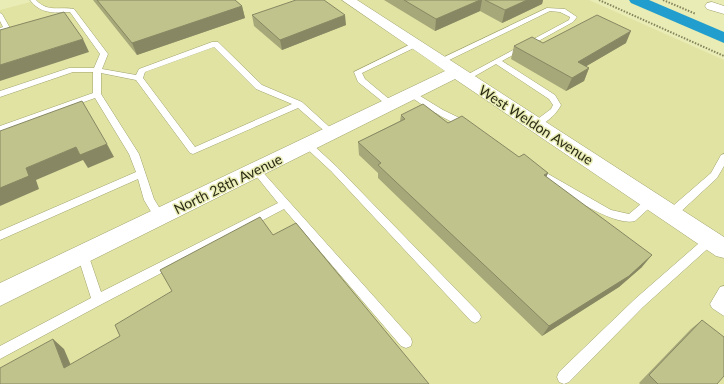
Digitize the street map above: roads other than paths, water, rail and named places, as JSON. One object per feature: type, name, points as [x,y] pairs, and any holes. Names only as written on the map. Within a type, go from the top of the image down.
[{"type":"street","name":"West Weldon Avenue","points":[[352,1],[717,244]]},
{"type":"street","name":"North 28th Avenue","points":[[0,295],[412,94],[461,75]]},
{"type":"lane","points":[[33,0],[38,7],[43,10],[72,10],[104,54],[97,70],[97,94],[134,154],[149,200],[160,217]]},
{"type":"lane","points":[[440,61],[548,9],[567,11],[574,17],[571,21],[496,61],[461,75]]},
{"type":"lane","points":[[0,15],[7,28],[0,30]]},
{"type":"lane","points":[[139,78],[142,71],[215,44],[259,86],[299,104],[332,133]]},
{"type":"lane","points":[[392,104],[361,80],[358,72],[416,45]]},
{"type":"lane","points":[[496,61],[552,97],[557,105],[554,111],[535,124]]},
{"type":"lane","points":[[0,94],[72,70],[97,70],[139,78],[193,151],[299,104]]},
{"type":"lane","points":[[0,129],[97,94]]},
{"type":"lane","points":[[412,94],[440,112],[463,122],[476,131]]},
{"type":"lane","points":[[308,145],[334,169],[475,318]]},
{"type":"lane","points":[[672,214],[714,175],[724,157]]},
{"type":"lane","points":[[528,164],[609,214],[631,218],[652,201]]},
{"type":"lane","points":[[256,170],[406,342]]},
{"type":"lane","points":[[0,236],[141,174]]},
{"type":"lane","points":[[0,353],[98,300],[285,204]]},
{"type":"lane","points":[[564,377],[639,303],[717,244]]},
{"type":"lane","points":[[83,254],[98,300]]},
{"type":"lane","points":[[724,291],[716,304],[724,310]]},
{"type":"waterway","points":[[636,0],[724,38]]}]
